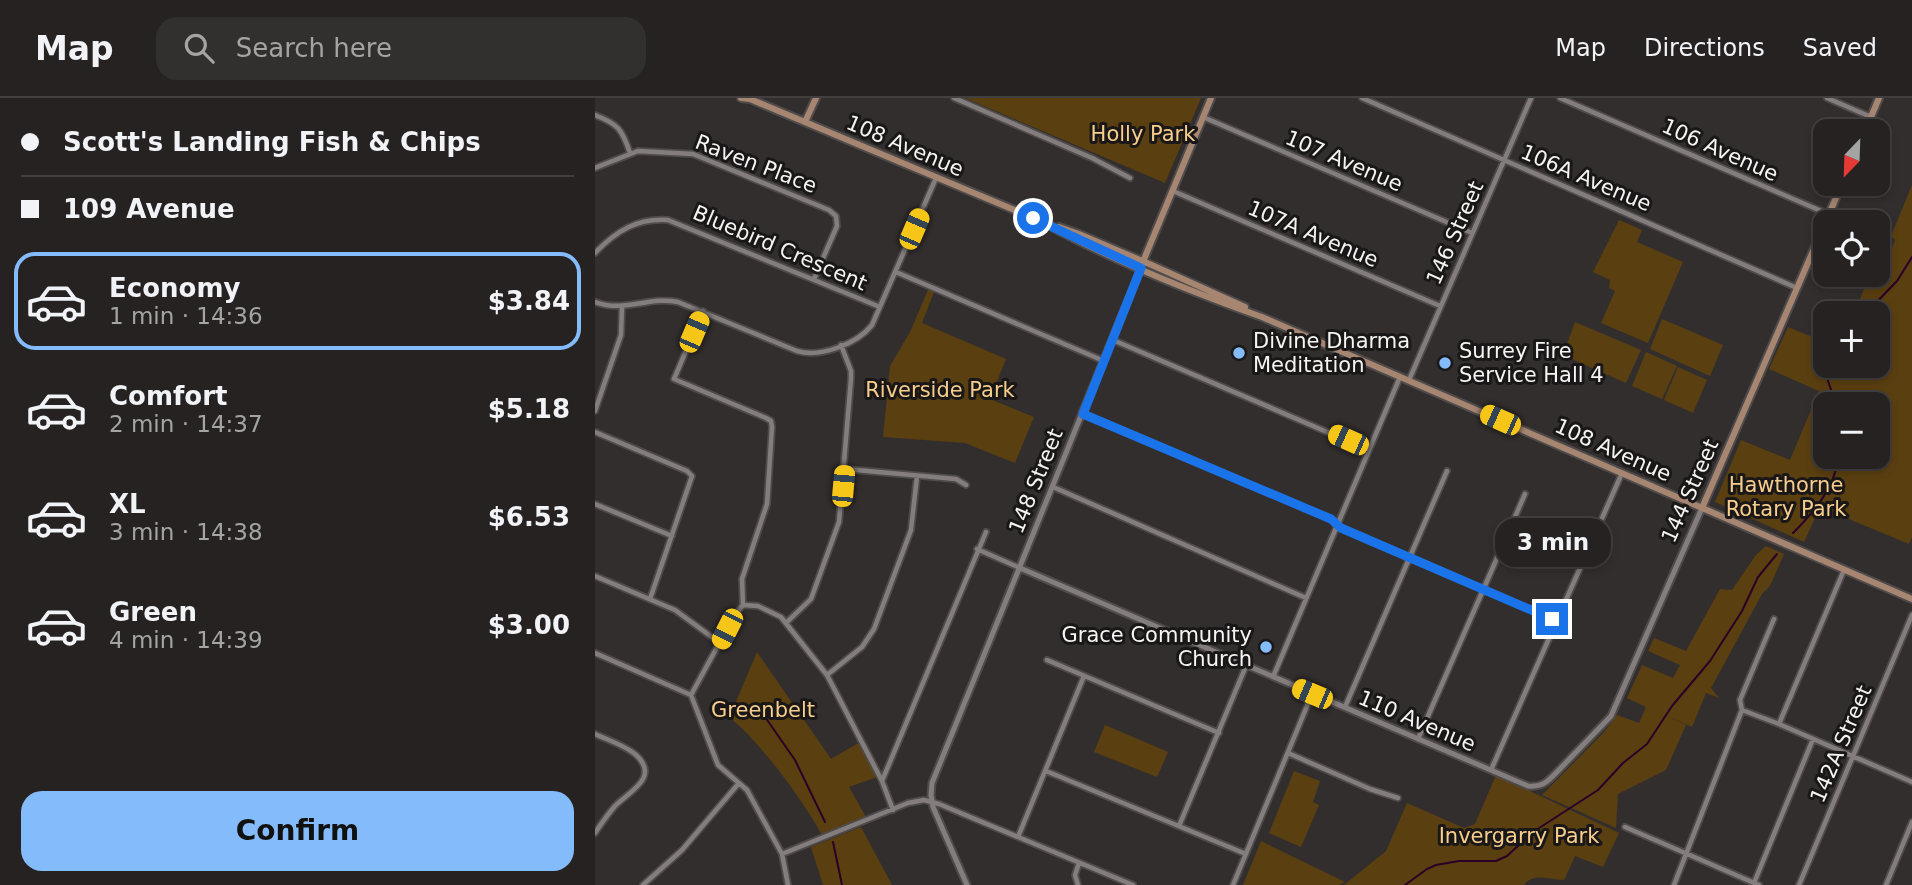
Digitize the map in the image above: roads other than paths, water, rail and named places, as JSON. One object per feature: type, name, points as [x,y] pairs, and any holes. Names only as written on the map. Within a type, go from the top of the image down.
[{"type":"main road","name":"108 Avenue","points":[[741,98],[805,122],[1047,224],[1079,234],[1142,264],[1228,298],[1262,317],[1912,599]]},
{"type":"main road","points":[[805,122],[816,98]]},
{"type":"main road","name":"148 Street","points":[[1142,264],[1211,98]]},
{"type":"main road","points":[[1871,117],[1879,98]]},
{"type":"main road","name":"144 Street","points":[[1702,508],[1813,251]]},
{"type":"street","points":[[954,98],[1092,158],[1130,178]]},
{"type":"street","name":"106A Avenue","points":[[1362,98],[1797,288]]},
{"type":"street","name":"146 Street","points":[[1409,380],[1531,98]]},
{"type":"street","name":"106 Avenue","points":[[1560,98],[1820,210]]},
{"type":"street","points":[[1827,98],[1871,117]]},
{"type":"street","points":[[595,115],[611,121],[620,129],[630,153]]},
{"type":"street","name":"107 Avenue","points":[[1203,117],[1472,233]]},
{"type":"street","name":"Raven Place","points":[[595,167],[630,153],[693,153],[833,212],[838,220],[837,226],[814,279]]},
{"type":"street","points":[[595,302],[622,307],[671,300],[802,352],[820,352],[841,345],[868,330],[936,178]]},
{"type":"street","name":"107A Avenue","points":[[1173,191],[1440,306]]},
{"type":"street","name":"Bluebird Crescent","points":[[595,253],[605,242],[635,223],[650,219],[669,220],[880,307]]},
{"type":"street","name":"148 Street","points":[[932,801],[934,777],[1142,264]]},
{"type":"street","points":[[896,272],[1104,361]]},
{"type":"street","points":[[595,411],[622,330],[622,307]]},
{"type":"street","points":[[691,695],[743,604],[742,579],[767,504],[772,427],[771,421],[766,418],[674,379],[703,312]]},
{"type":"street","points":[[1113,340],[1369,450]]},
{"type":"street","points":[[787,622],[807,605],[815,591],[839,523],[851,375],[841,345]]},
{"type":"street","points":[[1273,677],[1400,376]]},
{"type":"street","points":[[1083,414],[1331,519],[1337,526],[1556,621]]},
{"type":"street","points":[[595,432],[691,474],[692,481],[650,599]]},
{"type":"street","points":[[845,469],[956,479],[966,485]]},
{"type":"street","points":[[1345,707],[1447,471]]},
{"type":"street","points":[[1490,770],[1622,473]]},
{"type":"street","points":[[827,675],[862,647],[874,629],[911,530],[917,476]]},
{"type":"street","points":[[1053,487],[1306,598]]},
{"type":"street","points":[[1418,739],[1525,495]]},
{"type":"street","points":[[595,504],[672,536]]},
{"type":"street","name":"144 Street","points":[[1536,787],[1554,775],[1608,720],[1702,508]]},
{"type":"street","points":[[882,780],[986,532]]},
{"type":"street","name":"110 Avenue","points":[[977,549],[1490,770],[1536,787]]},
{"type":"street","points":[[1779,724],[1844,570]]},
{"type":"street","points":[[595,576],[678,611],[720,643]]},
{"type":"street","points":[[743,604],[766,609],[787,622],[827,675],[882,780],[893,810]]},
{"type":"street","name":"142A Street","points":[[1799,885],[1912,615]]},
{"type":"street","points":[[1674,885],[1742,710],[1741,700],[1774,618]]},
{"type":"street","points":[[595,653],[691,695],[718,765],[747,790],[782,855],[788,885]]},
{"type":"street","points":[[1047,660],[1219,733]]},
{"type":"street","points":[[1179,826],[1246,666]]},
{"type":"street","points":[[1018,837],[1084,676]]},
{"type":"street","points":[[1233,885],[1312,694]]},
{"type":"street","points":[[1742,710],[1912,782]]},
{"type":"street","points":[[595,734],[634,753],[642,763],[645,773],[639,786],[614,807],[595,833]]},
{"type":"street","points":[[1625,827],[1756,884],[1813,739]]},
{"type":"street","points":[[1288,753],[1370,789],[1398,798]]},
{"type":"street","points":[[1046,771],[1246,854]]},
{"type":"street","points":[[643,885],[682,850],[739,783]]},
{"type":"street","points":[[782,855],[917,801],[932,801],[1133,885]]},
{"type":"street","points":[[932,801],[967,885]]},
{"type":"street","points":[[1886,885],[1912,822]]},
{"type":"street","points":[[1077,885],[1075,875],[1079,863]]},
{"type":"waterway","points":[[1878,301],[1897,281],[1912,257]]},
{"type":"waterway","points":[[1828,378],[1832,392]]},
{"type":"waterway","points":[[1793,533],[1822,498],[1836,469]]},
{"type":"waterway","points":[[1405,885],[1436,865],[1459,861],[1496,861],[1507,856],[1533,832],[1598,790],[1623,763],[1647,744],[1672,706],[1710,661],[1742,611],[1758,577],[1777,554]]},
{"type":"waterway","points":[[763,714],[795,760],[825,822]]},
{"type":"waterway","points":[[833,842],[842,885]]},
{"type":"place","name":"Divine Dharma Meditation","points":[[1239,353]]},
{"type":"place","name":"Surrey Fire Service Hall 4","points":[[1445,363]]},
{"type":"place","name":"Grace Community Church","points":[[1266,647]]},
{"type":"park label","name":"Holly Park","points":[[1143,134]]},
{"type":"park label","name":"Riverside Park","points":[[940,390]]},
{"type":"park label","name":"Hawthorne Rotary Park","points":[[1786,497]]},
{"type":"park label","name":"Greenbelt","points":[[763,710]]},
{"type":"park label","name":"Invergarry Park","points":[[1519,836]]}]
